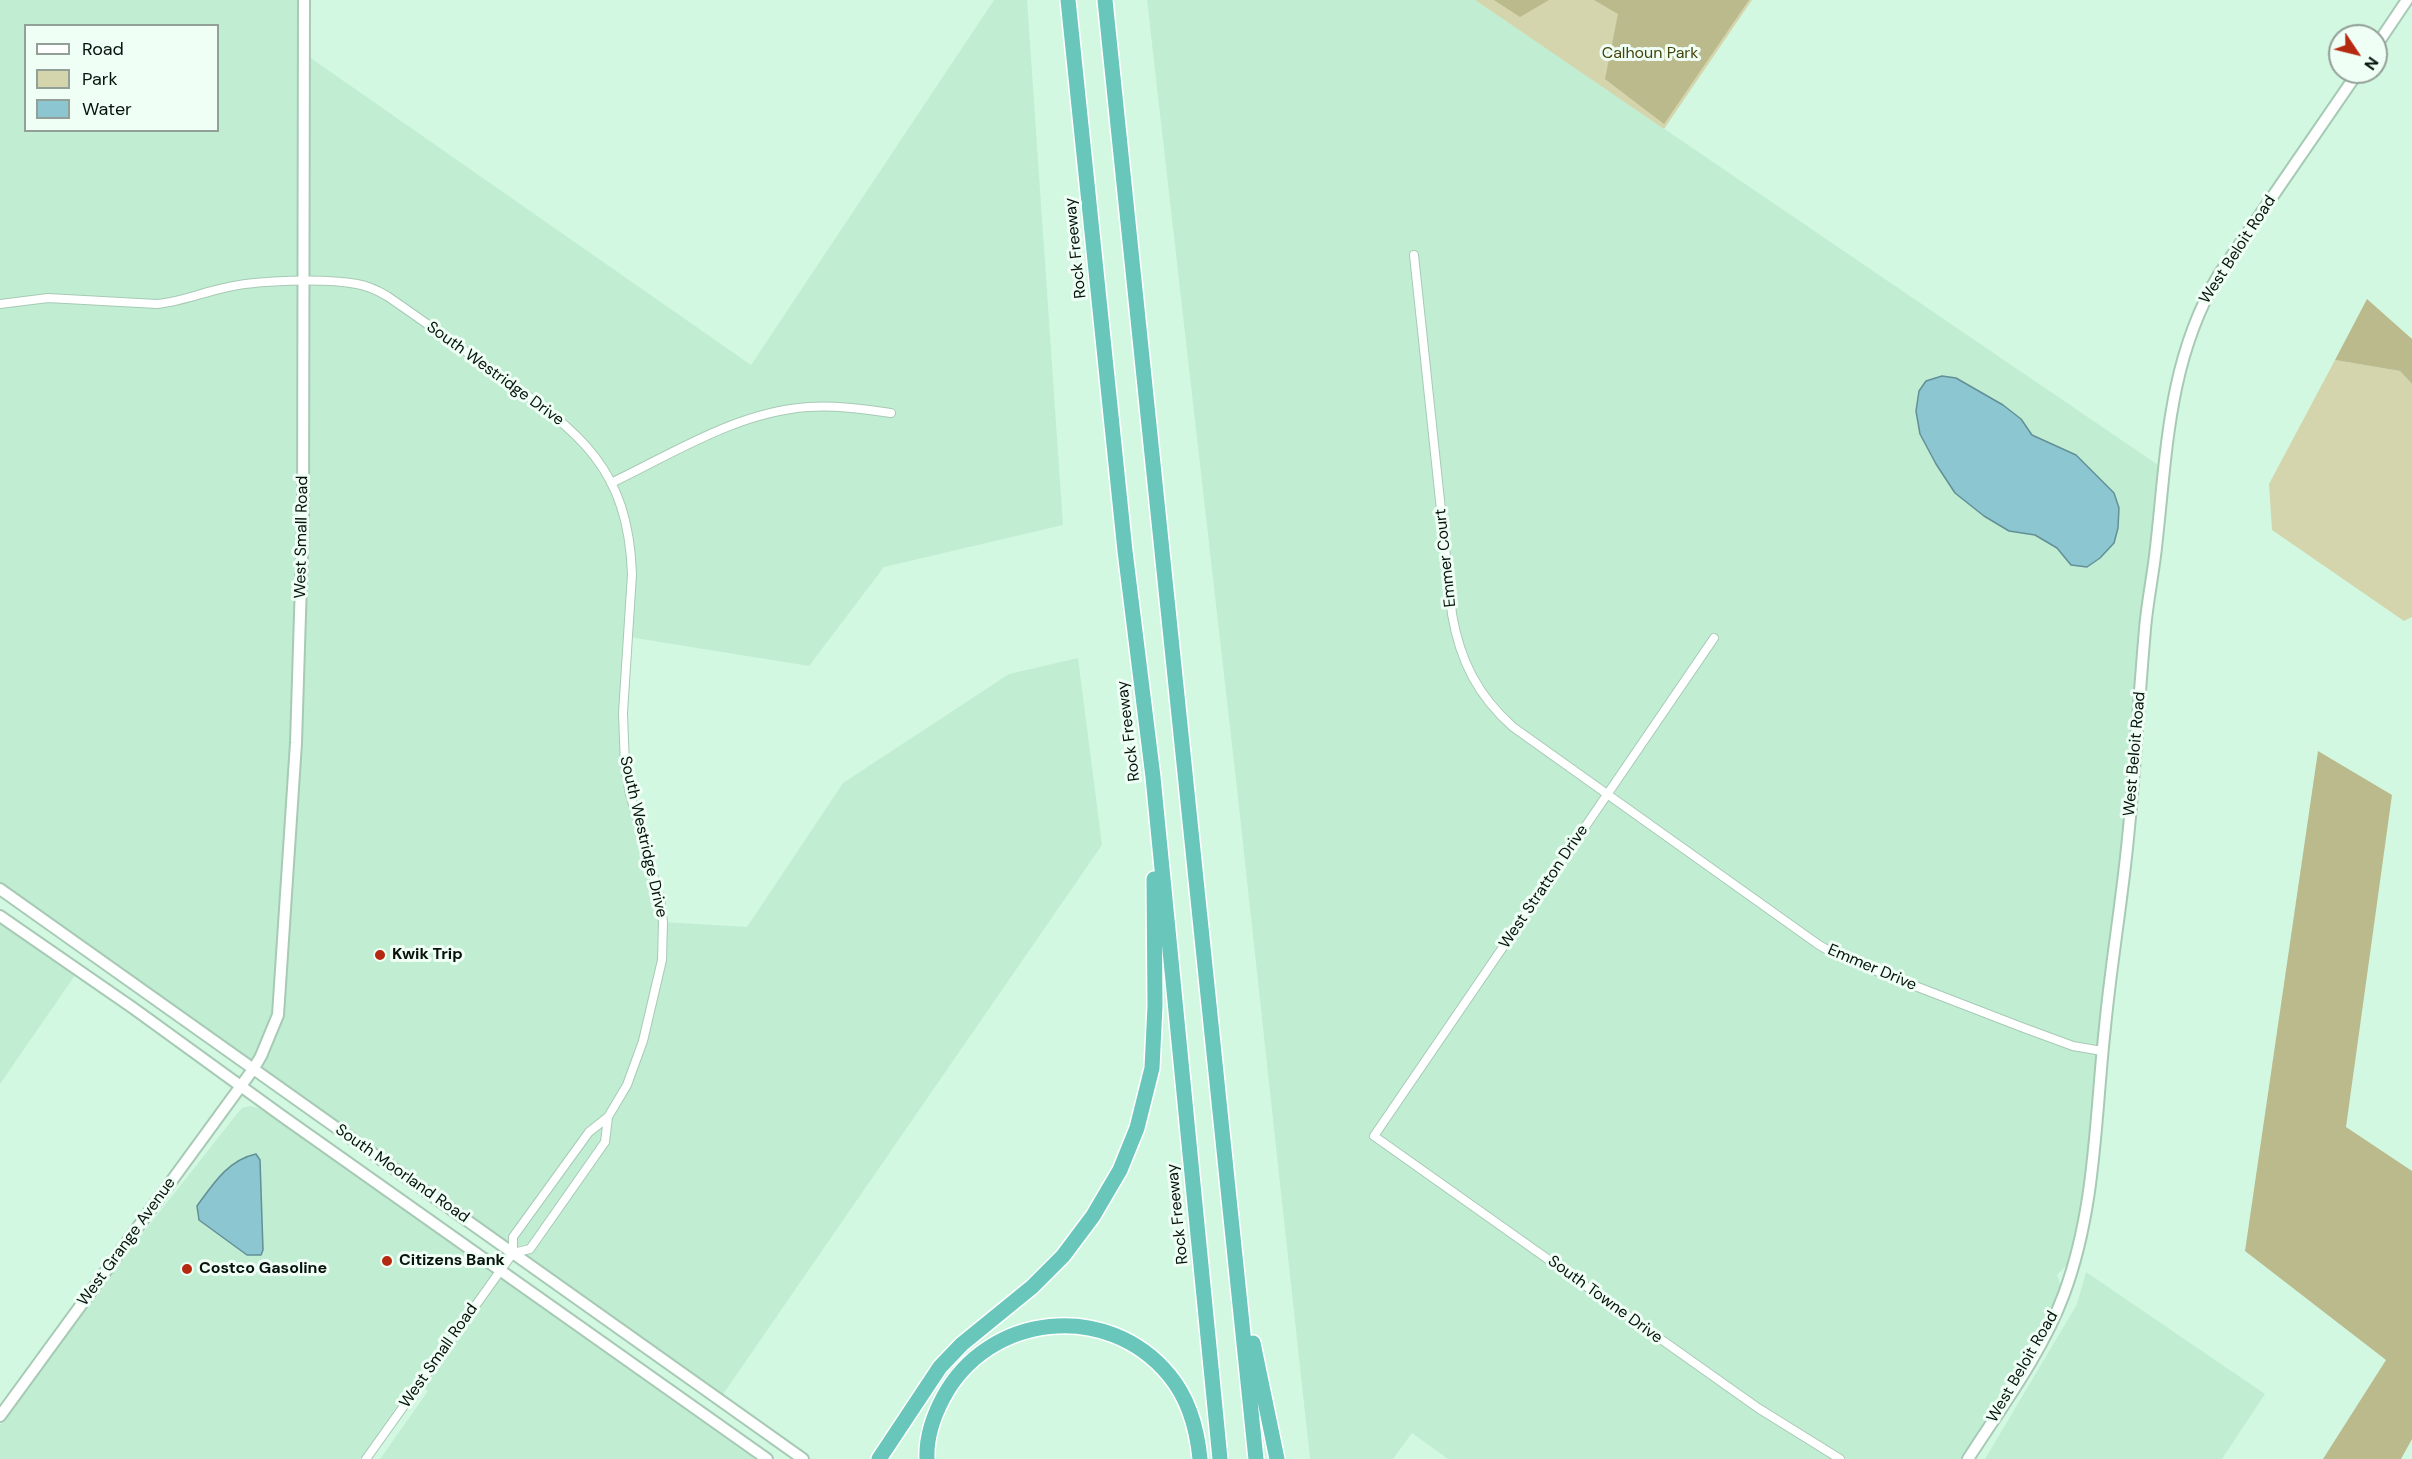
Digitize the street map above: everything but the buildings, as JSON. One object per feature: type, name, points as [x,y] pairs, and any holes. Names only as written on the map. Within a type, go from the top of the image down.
[{"type":"highway","name":"Rock Freeway","points":[[1068,0],[1125,551],[1153,777],[1220,1459]]},
{"type":"highway","points":[[1105,0],[1256,1459]]},
{"type":"highway","points":[[879,1459],[940,1367],[962,1344],[1032,1287],[1063,1256],[1093,1216],[1120,1170],[1137,1128],[1152,1068],[1155,1006],[1153,777]]},
{"type":"highway","points":[[1233,1237],[1277,1459]]},
{"type":"highway","points":[[927,1459],[934,1414],[950,1384],[971,1360],[998,1341],[1027,1330],[1057,1325],[1085,1326],[1118,1336],[1145,1352],[1169,1375],[1188,1405],[1198,1433],[1200,1459]]},
{"type":"main road","name":"West Small Road","points":[[254,1068],[278,1015],[294,800],[303,518],[304,0]]},
{"type":"main road","points":[[2388,29],[2408,0]]},
{"type":"main road","name":"West Beloit Road","points":[[1968,1459],[2044,1336],[2064,1295],[2078,1254],[2088,1210],[2102,1052],[2128,840],[2145,625],[2156,553],[2166,443],[2177,375],[2195,318],[2218,276],[2350,84]]},
{"type":"main road","name":"South Moorland Road","points":[[0,889],[803,1459]]},
{"type":"main road","name":"South Moorland Road","points":[[0,916],[172,1035],[499,1271],[767,1459]]},
{"type":"main road","name":"West Grange Avenue","points":[[0,1416],[254,1068]]},
{"type":"street","name":"Emmer Court","points":[[1414,255],[1452,614],[1459,651],[1474,683],[1499,715],[1607,795]]},
{"type":"street","name":"South Westridge Drive","points":[[0,304],[48,298],[173,303],[236,285],[304,282],[356,284],[370,287],[387,296],[555,415],[589,448],[611,483],[624,514],[632,550],[622,713],[625,767],[630,794],[655,876],[660,899],[663,941],[658,978],[643,1041],[627,1085],[609,1117],[605,1142],[530,1249],[513,1253],[513,1237],[589,1132],[609,1117]]},
{"type":"street","points":[[611,483],[715,432],[754,417],[809,407],[854,408],[891,413]]},
{"type":"street","name":"West Stratton Drive","points":[[1374,1136],[1714,638]]},
{"type":"street","name":"Emmer Drive","points":[[1607,795],[1794,929],[1840,957],[2034,1032],[2073,1046],[2102,1052]]},
{"type":"street","name":"South Towne Drive","points":[[1374,1136],[1758,1408],[1840,1459]]},
{"type":"street","name":"West Small Road","points":[[366,1459],[513,1253]]},
{"type":"shaded area","points":[[0,0],[304,0],[305,54],[751,365],[994,0],[1027,0],[1063,525],[884,567],[809,666],[629,637],[625,767],[663,922],[747,927],[843,783],[1009,674],[1078,658],[1102,845],[719,1400],[0,889]]},
{"type":"shaded area","points":[[1147,0],[1475,0],[2164,469],[2141,698],[2078,1254],[2057,1275],[2064,1295],[1968,1459],[1448,1459],[1412,1433],[1393,1459],[1310,1459],[1237,789]]},
{"type":"shaded area","points":[[0,916],[78,971],[0,1084]]},
{"type":"shaded area","points":[[250,1106],[261,1109],[755,1459],[380,1459],[428,1391],[414,1382],[360,1459],[0,1459],[0,1425],[98,1290],[236,1115],[242,1108]]},
{"type":"shaded area","points":[[2086,1272],[2265,1394],[2222,1459],[1985,1459],[2077,1304]]},
{"type":"green space","name":"Calhoun Park","points":[[1475,0],[1752,0],[1664,129]]},
{"type":"green space","points":[[1494,0],[1549,0],[1520,17]]},
{"type":"green space","name":"Calhoun Park","points":[[1594,0],[1749,0],[1664,124],[1605,79],[1618,14]]},
{"type":"green space","points":[[2367,299],[2412,339],[2412,384],[2400,371],[2335,360]]},
{"type":"green space","points":[[2335,360],[2400,371],[2412,384],[2412,617],[2404,621],[2272,530],[2269,484]]},
{"type":"green space","points":[[2318,751],[2392,795],[2346,1127],[2412,1171],[2412,1439],[2401,1459],[2323,1459],[2386,1360],[2245,1251]]},
{"type":"water","points":[[1942,376],[1956,378],[2003,405],[2021,419],[2032,435],[2076,455],[2114,493],[2119,508],[2118,528],[2114,543],[2100,558],[2087,567],[2071,565],[2057,548],[2035,535],[2009,531],[1984,516],[1955,493],[1920,434],[1916,411],[1919,391],[1926,381]]},
{"type":"water","points":[[256,1154],[260,1160],[263,1250],[261,1255],[247,1255],[199,1220],[197,1206],[215,1181],[229,1167]]},
{"type":"place","name":"Kwik Trip","points":[[380,955]]},
{"type":"place","name":"Citizens Bank","points":[[387,1261]]},
{"type":"place","name":"Costco Gasoline","points":[[187,1269]]}]
